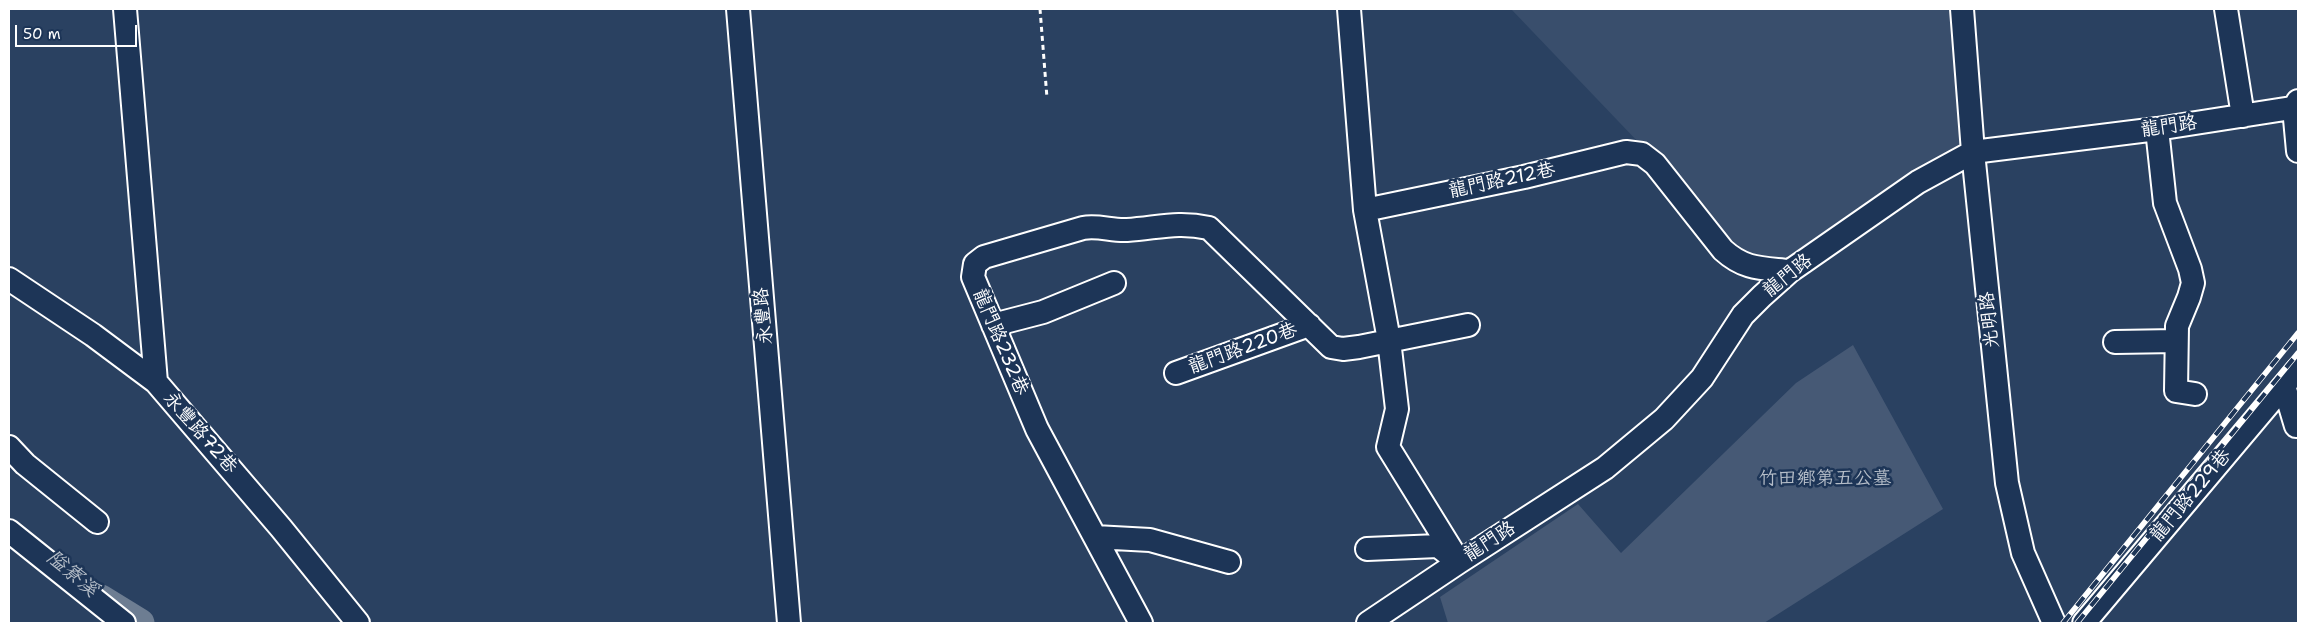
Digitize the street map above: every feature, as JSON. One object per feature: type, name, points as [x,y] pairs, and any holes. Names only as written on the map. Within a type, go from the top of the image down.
[{"type":"street","points":[[125,9],[156,382]]},
{"type":"street","name":"永豐路","points":[[738,9],[789,623]]},
{"type":"street","points":[[1349,9],[1365,210],[1389,340],[1397,409],[1388,447],[1458,562]]},
{"type":"street","name":"光明路","points":[[1962,9],[1973,152],[2007,484],[2023,553],[2054,623]]},
{"type":"street","points":[[2226,9],[2243,116]]},
{"type":"street","points":[[2297,105],[2298,150]]},
{"type":"street","name":"龍門路","points":[[1368,623],[1458,562],[1605,468],[1664,419],[1702,378],[1743,315],[1790,271],[1918,182],[1973,152],[2157,129],[2243,116],[2297,105]]},
{"type":"street","points":[[2157,129],[2165,203],[2190,269],[2192,282],[2189,297],[2177,326],[2176,391],[2194,394]]},
{"type":"street","name":"龍門路212巷","points":[[1365,210],[1524,177],[1626,152],[1642,154],[1656,164],[1723,250],[1735,261],[1748,266],[1790,271]]},
{"type":"street","name":"龍門路232巷","points":[[1141,623],[1037,429],[973,277],[975,264],[984,257],[1083,228],[1094,226],[1125,231],[1189,224],[1209,228],[1309,325]]},
{"type":"street","name":"永豐路72巷","points":[[9,279],[93,335],[156,382],[281,528],[358,623]]},
{"type":"street","points":[[993,325],[1042,312],[1114,283]]},
{"type":"street","name":"龍門路220巷","points":[[1176,373],[1309,325],[1331,347],[1342,349],[1468,325]]},
{"type":"street","points":[[2115,342],[2176,341]]},
{"type":"street","name":"龍門路229巷","points":[[2084,623],[2298,369]]},
{"type":"street","points":[[2284,386],[2296,426],[2298,426]]},
{"type":"street","points":[[9,447],[25,464],[97,522]]},
{"type":"street","points":[[9,531],[124,623]]},
{"type":"street","points":[[1095,537],[1150,540],[1230,562]]},
{"type":"street","points":[[1367,549],[1438,546],[1458,562]]},
{"type":"path","points":[[1040,9],[1047,98]]},
{"type":"shaded area","points":[[1511,9],[1953,9],[1961,147],[1789,261],[1747,256]]},
{"type":"green space","name":"竹田鄉第五公墓","points":[[1853,345],[1943,509],[1764,623],[1448,623],[1440,597],[1578,504],[1621,553],[1796,383]]},
{"type":"waterway","name":"隘寮溪","points":[[101,599],[140,623]]},
{"type":"railway","points":[[2063,623],[2298,333]]},
{"type":"railway","points":[[2077,623],[2298,353]]}]
